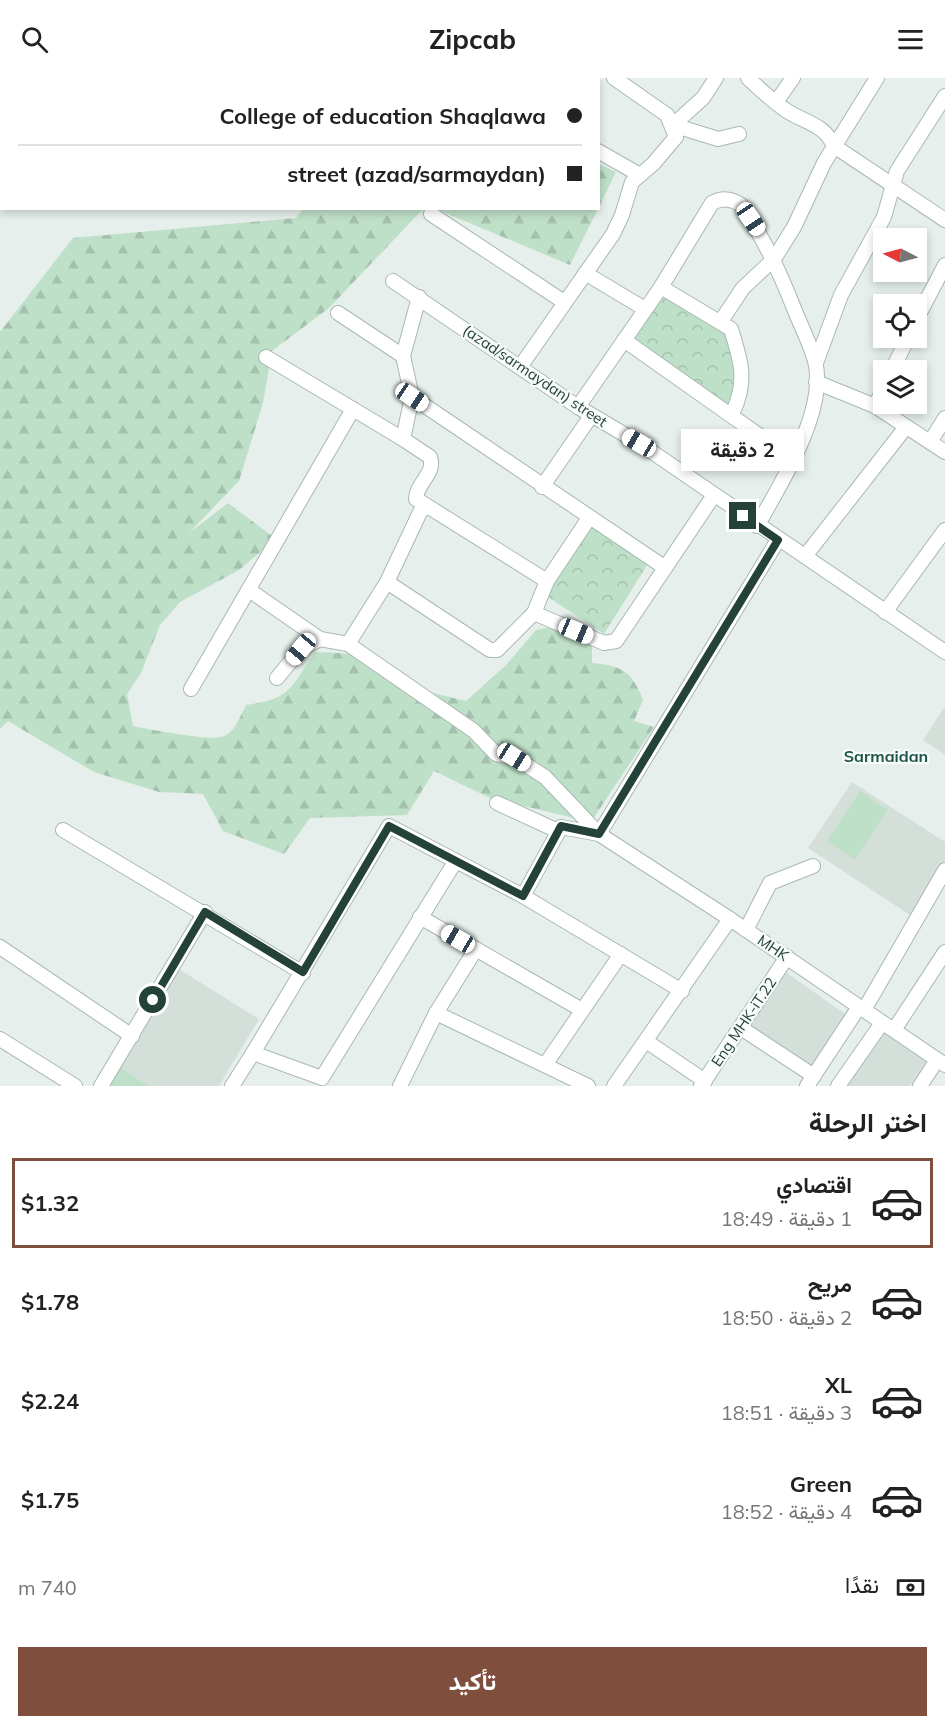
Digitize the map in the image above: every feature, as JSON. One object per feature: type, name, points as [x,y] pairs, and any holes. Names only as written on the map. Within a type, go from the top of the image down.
[{"type":"street","points":[[520,367],[613,234],[622,215],[632,182],[676,137],[667,115],[634,84],[614,78]]},
{"type":"street","points":[[673,125],[703,98],[716,78]]},
{"type":"street","points":[[748,78],[789,112],[818,125],[829,135],[834,146],[945,220]]},
{"type":"street","points":[[776,102],[793,78]]},
{"type":"street","points":[[721,321],[743,288],[774,259],[794,227],[834,146],[877,78]]},
{"type":"street","points":[[757,526],[794,460],[808,425],[816,382],[816,363],[841,295],[884,217],[897,171],[945,96]]},
{"type":"street","points":[[673,125],[718,139],[739,134]]},
{"type":"street","points":[[600,152],[640,176]]},
{"type":"street","points":[[578,407],[661,286],[712,203],[718,200],[733,200],[741,205],[774,259],[816,363]]},
{"type":"street","points":[[431,214],[564,302]]},
{"type":"street","points":[[927,299],[945,265]]},
{"type":"street","points":[[585,273],[645,309]]},
{"type":"street","name":"(azad/sarmaydan) street","points":[[393,281],[591,416],[639,443],[757,526],[806,555],[945,652]]},
{"type":"street","points":[[661,286],[731,329],[741,363],[742,394],[732,414]]},
{"type":"street","points":[[400,437],[403,439],[412,397],[404,356],[418,297]]},
{"type":"street","points":[[338,313],[404,356]]},
{"type":"street","points":[[624,340],[732,414],[794,460]]},
{"type":"street","points":[[266,357],[430,457],[432,468],[416,496],[428,507],[547,581]]},
{"type":"street","points":[[816,382],[873,405]]},
{"type":"street","points":[[412,397],[542,487],[664,567]]},
{"type":"street","points":[[191,689],[353,409]]},
{"type":"street","points":[[887,414],[945,452]]},
{"type":"street","points":[[542,487],[591,416]]},
{"type":"street","points":[[930,442],[945,418]]},
{"type":"street","points":[[806,555],[906,427]]},
{"type":"street","points":[[534,613],[604,643],[616,641],[714,495]]},
{"type":"street","points":[[348,644],[387,582],[421,510],[428,507]]},
{"type":"street","points":[[387,582],[490,650],[497,650],[505,645],[534,613],[547,581],[589,518]]},
{"type":"street","points":[[885,612],[940,547],[945,530]]},
{"type":"street","points":[[599,834],[778,540]]},
{"type":"street","points":[[249,590],[320,639],[348,644],[474,731],[496,754],[514,757],[545,777],[599,834]]},
{"type":"street","points":[[277,678],[301,649],[320,639]]},
{"type":"street","points":[[497,803],[558,831]]},
{"type":"street","points":[[232,1086],[303,972],[389,826],[454,862],[523,896],[682,991]]},
{"type":"street","points":[[523,896],[561,826],[599,834]]},
{"type":"street","points":[[63,830],[303,972]]},
{"type":"street","name":"MHK","points":[[599,834],[787,957],[941,1063]]},
{"type":"street","points":[[253,1053],[322,1078],[454,862]]},
{"type":"street","points":[[746,930],[770,883],[813,866]]},
{"type":"street","points":[[741,1028],[810,1081],[862,1009],[945,870]]},
{"type":"street","points":[[101,1086],[205,912]]},
{"type":"street","points":[[420,918],[582,1010]]},
{"type":"street","points":[[614,1086],[730,919]]},
{"type":"street","points":[[0,946],[132,1036]]},
{"type":"street","points":[[400,1086],[436,1013],[476,949]]},
{"type":"street","points":[[838,1086],[888,1027],[945,952]]},
{"type":"street","points":[[544,1065],[621,954]]},
{"type":"street","name":"Eng MHK-iT.22","points":[[703,1083],[787,957]]},
{"type":"street","points":[[436,1013],[588,1086]]},
{"type":"street","points":[[0,1040],[75,1086]]},
{"type":"street","points":[[646,1041],[703,1083]]},
{"type":"street","points":[[920,1086],[941,1063]]},
{"type":"shaded area","points":[[945,706],[945,755],[923,740]]},
{"type":"shaded area","points":[[852,782],[945,842],[945,860],[913,917],[808,848]]},
{"type":"shaded area","points":[[174,966],[259,1019],[219,1086],[101,1086]]},
{"type":"shaded area","points":[[784,971],[848,1016],[811,1066],[749,1027]]},
{"type":"shaded area","points":[[882,1023],[930,1055],[910,1086],[840,1086]]},
{"type":"green space","points":[[600,164],[616,172],[600,205]]},
{"type":"green space","points":[[302,210],[422,210],[329,308],[272,351],[263,403],[239,481],[189,533],[228,503],[276,539],[239,570],[180,602],[160,625],[141,673],[127,694],[133,726],[215,738],[226,735],[237,724],[246,705],[273,699],[288,690],[315,652],[357,654],[389,673],[433,693],[466,701],[506,665],[536,630],[550,627],[592,641],[592,663],[618,668],[630,676],[643,700],[634,721],[654,727],[591,822],[490,798],[434,771],[407,815],[310,818],[284,854],[223,831],[203,794],[159,792],[94,772],[8,721],[0,729],[0,332],[73,238],[296,218]]},
{"type":"green space","points":[[438,210],[598,210],[570,265]]},
{"type":"green space","points":[[661,287],[721,321],[741,363],[732,414],[624,340]]},
{"type":"green space","points":[[591,524],[649,562],[604,634],[545,595]]},
{"type":"green space","points":[[860,791],[888,810],[855,860],[827,841]]},
{"type":"green space","points":[[119,1067],[147,1085],[107,1086]]},
{"type":"district","name":"Sarmaidan","points":[[886,756]]},
{"type":"route","points":[[153,1000],[205,912],[303,972],[389,826],[454,862],[523,896],[561,826],[599,834],[778,540],[743,516]]}]
